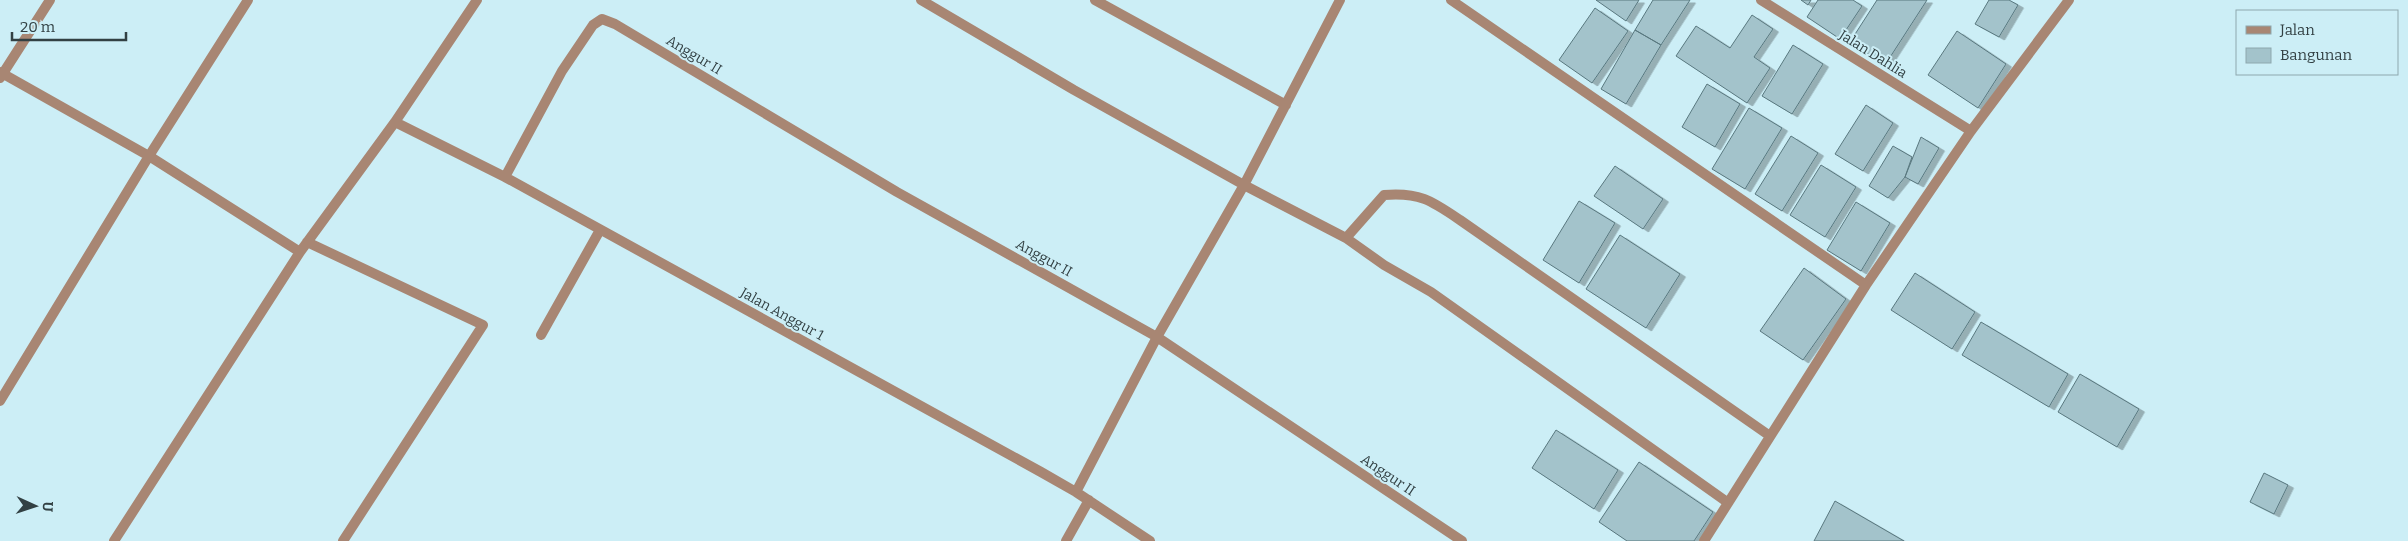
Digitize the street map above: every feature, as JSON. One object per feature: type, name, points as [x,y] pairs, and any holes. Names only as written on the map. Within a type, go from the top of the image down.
[{"type":"street","points":[[50,0],[1,74],[149,156],[300,252]]},
{"type":"street","points":[[0,401],[149,156],[248,0]]},
{"type":"street","points":[[114,541],[300,252],[395,122],[477,0]]},
{"type":"street","points":[[921,0],[1074,90],[1244,185],[1346,238],[1384,265],[1431,292],[1727,502]]},
{"type":"street","points":[[1095,0],[1286,105]]},
{"type":"street","points":[[1076,492],[1157,337],[1244,185],[1340,0]]},
{"type":"street","points":[[1451,0],[1866,286]]},
{"type":"street","name":"Jalan Dahlia","points":[[1761,0],[1971,131]]},
{"type":"street","points":[[1704,541],[1866,286],[1971,131],[2069,0]]},
{"type":"street","name":"Anggur II","points":[[505,177],[562,71],[593,25],[602,19],[615,24],[897,192],[1157,337],[1462,541]]},
{"type":"street","name":"Jalan Anggur 1","points":[[395,122],[505,177],[1076,492],[1150,541]]},
{"type":"street","points":[[1346,238],[1384,195],[1406,193],[1426,198],[1770,436]]},
{"type":"street","points":[[541,335],[600,230]]},
{"type":"street","points":[[307,242],[483,325],[343,541]]},
{"type":"street","points":[[1066,541],[1089,500]]},
{"type":"building","points":[[1596,0],[1639,0],[1626,21]]},
{"type":"building","points":[[1653,0],[1690,0],[1661,45],[1635,30]]},
{"type":"building","points":[[1801,0],[1811,0],[1808,5]]},
{"type":"building","points":[[1818,0],[1853,0],[1862,6],[1840,39],[1807,17]]},
{"type":"building","points":[[1877,0],[1927,0],[1885,65],[1850,42]]},
{"type":"building","points":[[1989,0],[2009,0],[2018,5],[1999,37],[1975,24]]},
{"type":"building","points":[[1595,8],[1628,31],[1592,83],[1559,60]]},
{"type":"building","points":[[1752,15],[1773,29],[1754,57],[1770,68],[1747,103],[1676,56],[1696,26],[1730,48]]},
{"type":"building","points":[[1635,30],[1661,45],[1626,104],[1601,89]]},
{"type":"building","points":[[1957,31],[2006,64],[1978,108],[1928,75]]},
{"type":"building","points":[[1793,45],[1823,64],[1792,114],[1762,96]]},
{"type":"building","points":[[1707,84],[1740,104],[1715,147],[1682,127]]},
{"type":"building","points":[[1866,105],[1893,123],[1863,171],[1835,154]]},
{"type":"building","points":[[1749,108],[1782,128],[1745,189],[1712,169]]},
{"type":"building","points":[[1791,136],[1818,153],[1782,211],[1755,194]]},
{"type":"building","points":[[1921,137],[1939,148],[1918,184],[1905,177]]},
{"type":"building","points":[[1893,146],[1912,157],[1905,177],[1888,198],[1869,186]]},
{"type":"building","points":[[1821,165],[1856,187],[1825,237],[1790,215]]},
{"type":"building","points":[[1615,166],[1663,199],[1643,229],[1594,196]]},
{"type":"building","points":[[1579,201],[1615,223],[1579,283],[1543,260]]},
{"type":"building","points":[[1856,202],[1890,223],[1861,271],[1827,250]]},
{"type":"building","points":[[1620,235],[1680,274],[1646,328],[1586,289]]},
{"type":"building","points":[[1804,268],[1846,299],[1803,360],[1760,331]]},
{"type":"building","points":[[1915,273],[1975,312],[1952,349],[1891,310]]},
{"type":"building","points":[[1981,322],[2068,374],[2049,407],[1962,355]]},
{"type":"building","points":[[2080,374],[2139,409],[2117,447],[2058,412]]},
{"type":"building","points":[[1556,430],[1618,470],[1594,509],[1532,468]]},
{"type":"building","points":[[1639,462],[1713,512],[1694,541],[1627,541],[1599,522]]},
{"type":"building","points":[[2264,473],[2288,485],[2274,514],[2250,502]]},
{"type":"building","points":[[1835,501],[1904,541],[1814,541]]}]
